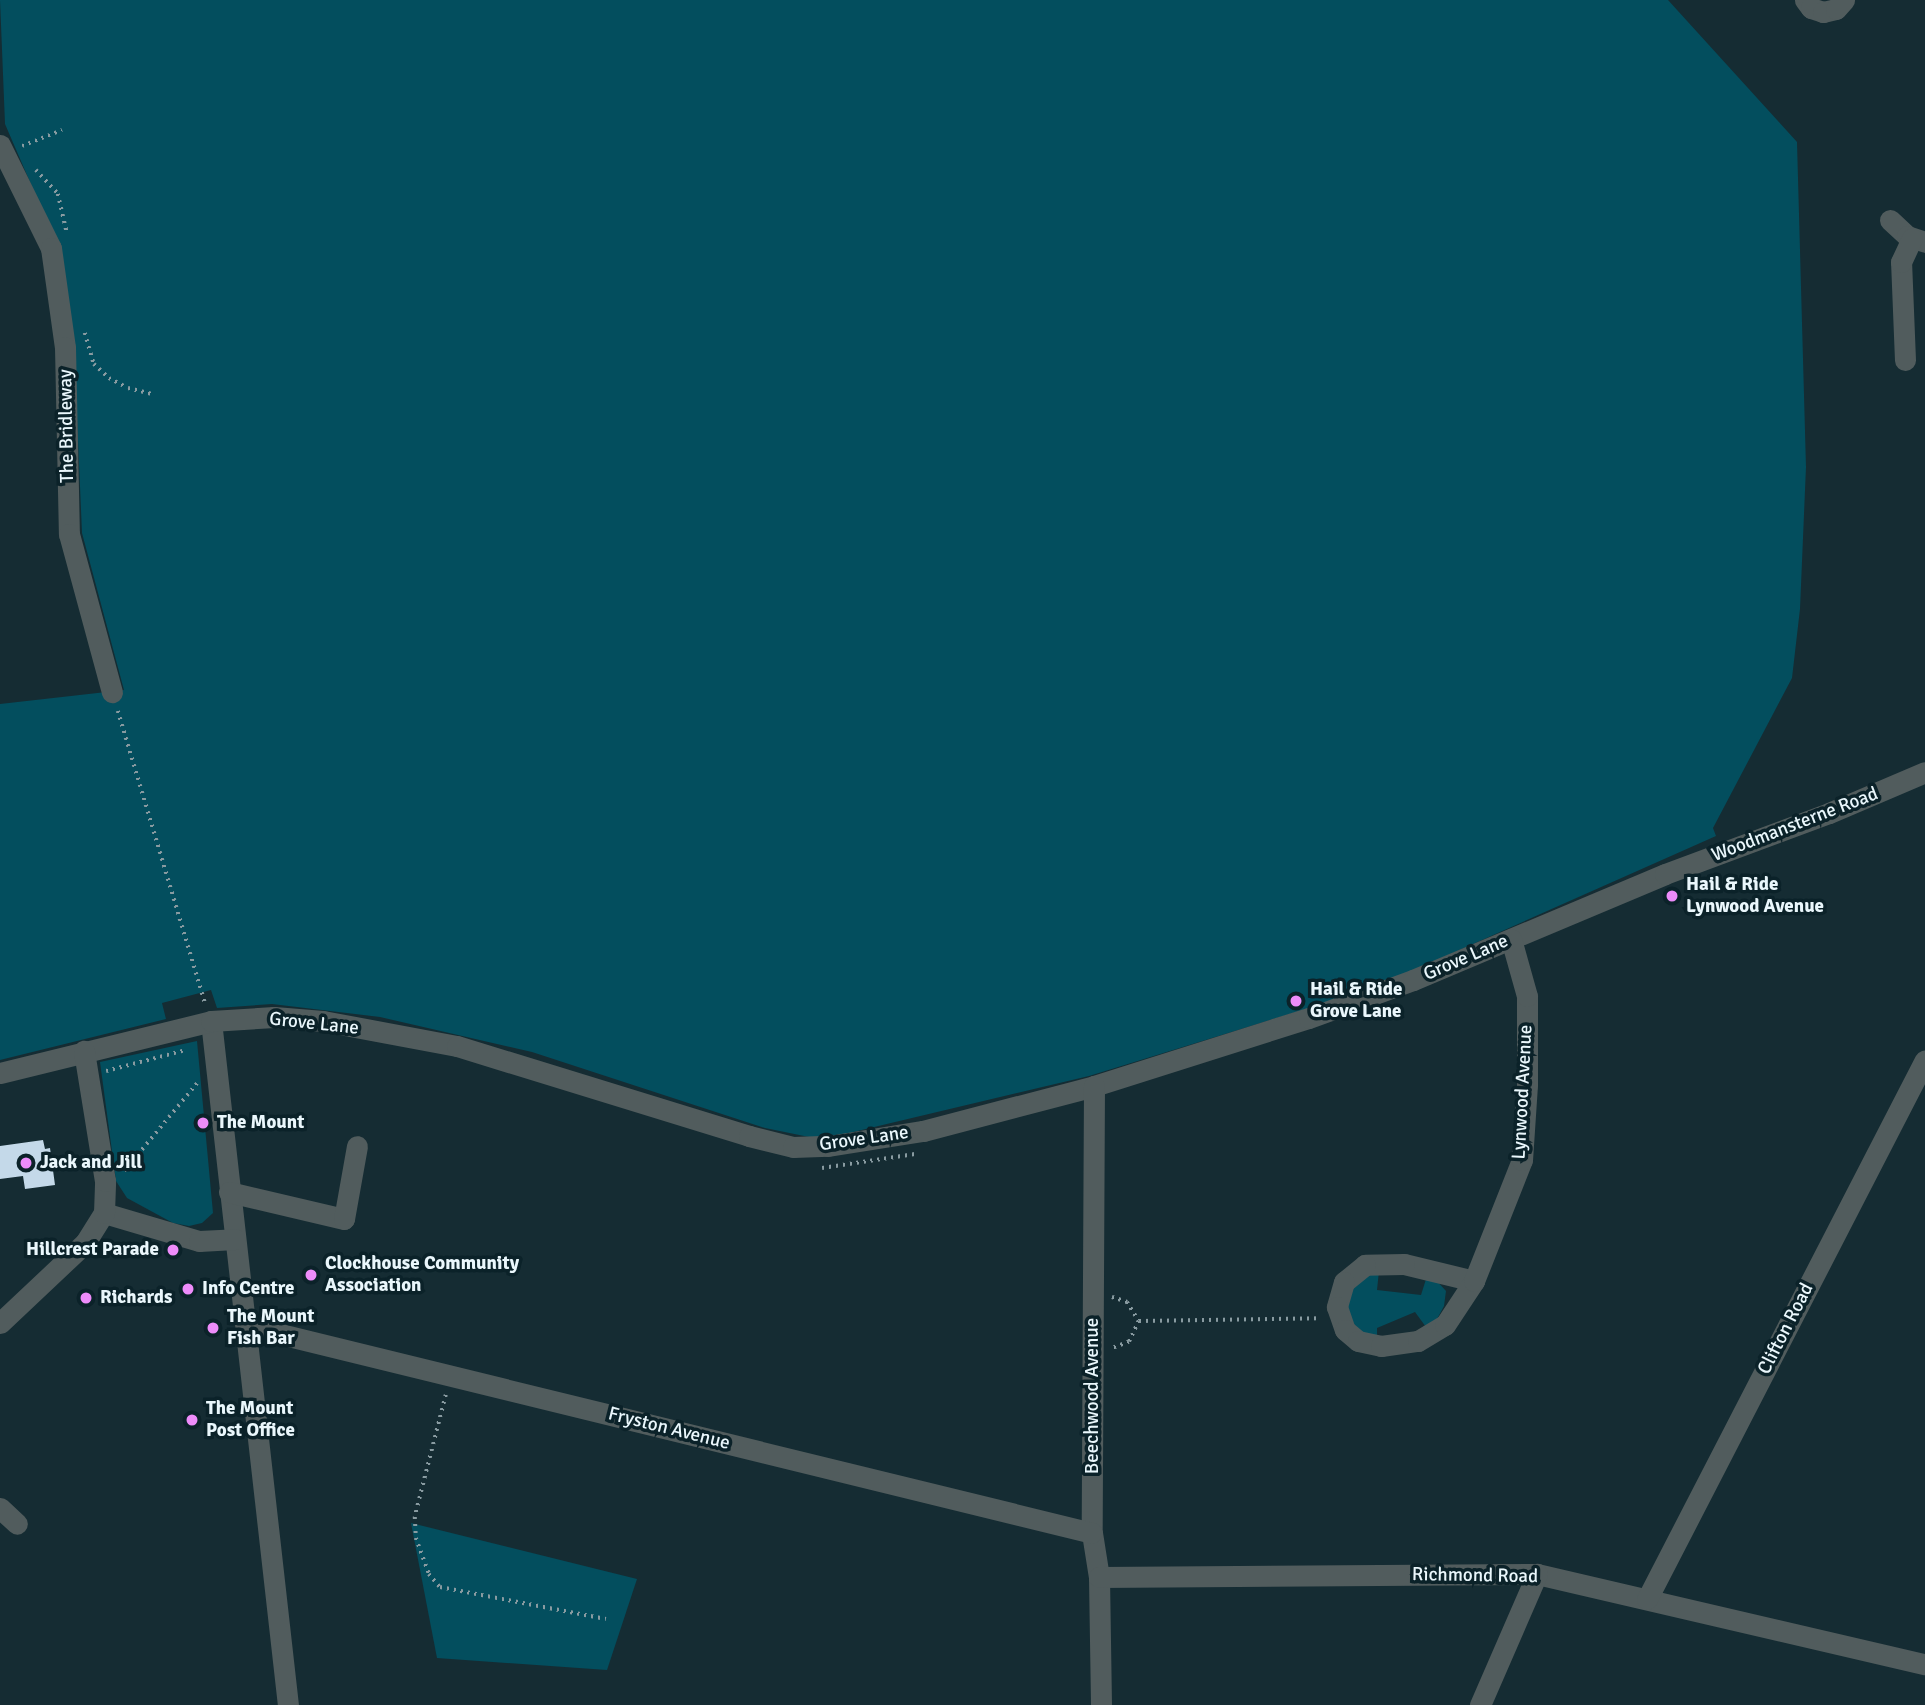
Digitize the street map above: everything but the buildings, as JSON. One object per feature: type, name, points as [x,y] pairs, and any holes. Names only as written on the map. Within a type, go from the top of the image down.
[{"type":"street","points":[[1805,0],[1811,8],[1823,12],[1836,9],[1844,0]]},
{"type":"street","name":"The Bridleway","points":[[5,154],[51,248],[65,347],[69,534],[112,692]]},
{"type":"street","points":[[1890,220],[1898,230],[1919,240],[1901,262],[1905,360]]},
{"type":"street","name":"Woodmansterne Road","points":[[1665,874],[1829,813],[1925,772]]},
{"type":"street","name":"Grove Lane","points":[[0,1073],[211,1021],[274,1017],[323,1021],[457,1046],[749,1136],[793,1147],[828,1146],[923,1131],[1094,1086],[1309,1018],[1413,980],[1665,874]]},
{"type":"street","name":"Lynwood Avenue","points":[[1340,1317],[1345,1330],[1359,1341],[1381,1346],[1418,1341],[1445,1325],[1474,1281],[1522,1160],[1527,1085],[1527,996],[1511,939]]},
{"type":"street","points":[[211,1021],[288,1705]]},
{"type":"street","points":[[0,1323],[85,1243],[104,1213],[105,1181],[84,1051]]},
{"type":"street","name":"Clifton Road","points":[[1647,1599],[1925,1060]]},
{"type":"street","name":"Beechwood Avenue","points":[[1094,1086],[1092,1533],[1099,1577],[1101,1705]]},
{"type":"street","points":[[229,1192],[344,1219],[357,1146]]},
{"type":"street","points":[[104,1213],[198,1241],[235,1239]]},
{"type":"street","points":[[1340,1317],[1336,1307],[1344,1282],[1365,1265],[1404,1264],[1474,1281]]},
{"type":"street","name":"Fryston Avenue","points":[[245,1334],[268,1331],[1092,1533]]},
{"type":"street","points":[[0,1508],[17,1524]]},
{"type":"street","points":[[1480,1705],[1537,1574]]},
{"type":"street","name":"Richmond Road","points":[[1099,1577],[1537,1574],[1925,1664]]},
{"type":"path","points":[[5,154],[62,130]]},
{"type":"path","points":[[5,154],[35,168],[58,194],[69,241]]},
{"type":"path","points":[[82,324],[94,364],[118,383],[152,394]]},
{"type":"path","points":[[112,692],[211,1021]]},
{"type":"path","points":[[1370,1019],[1396,1009]]},
{"type":"path","points":[[105,1181],[116,1181],[214,1063]]},
{"type":"path","points":[[818,1167],[831,1168],[921,1153]]},
{"type":"path","points":[[1093,1296],[1118,1298],[1128,1302],[1139,1321]]},
{"type":"path","points":[[1139,1321],[1340,1317]]},
{"type":"path","points":[[1093,1349],[1119,1347],[1129,1342],[1139,1321]]},
{"type":"path","points":[[451,1376],[415,1517],[419,1547],[429,1574],[440,1587],[606,1619]]},
{"type":"shaded area","points":[[0,0],[1668,0],[1797,142],[1806,467],[1800,609],[1792,678],[1713,828],[1716,836],[1374,988],[1089,1076],[849,1133],[814,1138],[765,1128],[532,1052],[380,1017],[272,1004],[217,1008],[211,990],[162,1003],[166,1019],[0,1060],[0,704],[124,690],[82,533],[74,347],[58,247],[5,124]]},
{"type":"shaded area","points":[[197,1041],[213,1213],[202,1223],[189,1226],[173,1223],[127,1198],[116,1181],[100,1062]]},
{"type":"shaded area","points":[[1379,1271],[1377,1290],[1421,1295],[1427,1276],[1435,1279],[1446,1291],[1444,1306],[1436,1321],[1426,1327],[1415,1312],[1377,1328],[1377,1337],[1360,1332],[1350,1319],[1347,1302],[1352,1287],[1362,1276]]},
{"type":"shaded area","points":[[411,1523],[637,1579],[607,1670],[437,1658]]},
{"type":"place","name":"Hail & Ride Lynwood Avenue","points":[[1672,896]]},
{"type":"place","name":"Hail & Ride Grove Lane","points":[[1296,1001]]},
{"type":"place","name":"The Mount","points":[[203,1123]]},
{"type":"place","name":"Jack and Jill","points":[[26,1163]]},
{"type":"place","name":"Hillcrest Parade","points":[[173,1250]]},
{"type":"place","name":"Clockhouse Community Association","points":[[311,1275]]},
{"type":"place","name":"Info Centre","points":[[188,1289]]},
{"type":"place","name":"Richards","points":[[86,1298]]},
{"type":"place","name":"The Mount Fish Bar","points":[[213,1328]]},
{"type":"place","name":"The Mount Post Office","points":[[192,1420]]}]
